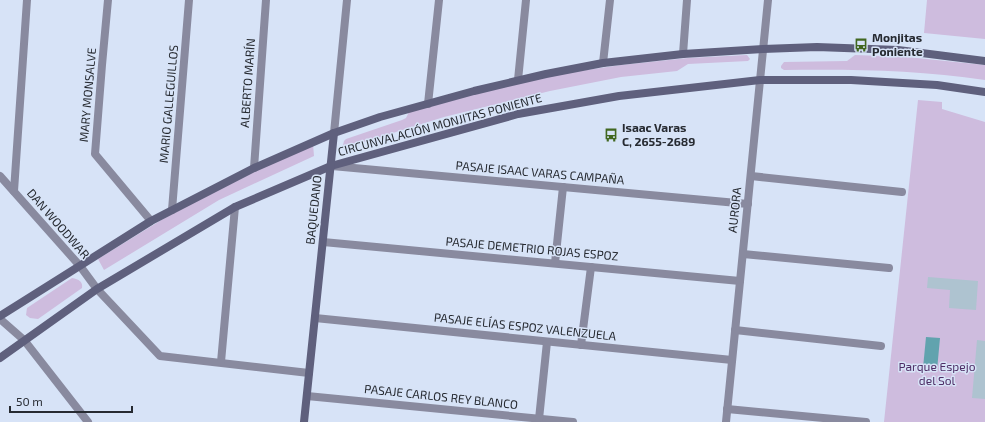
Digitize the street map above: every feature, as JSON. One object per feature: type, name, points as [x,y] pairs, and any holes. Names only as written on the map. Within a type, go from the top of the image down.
[{"type":"street","points":[[14,191],[27,0]]},
{"type":"street","name":"MARY MONSALVE","points":[[108,0],[95,154],[151,221]]},
{"type":"street","name":"MARIO GALLEGUILLOS","points":[[172,210],[189,0]]},
{"type":"street","name":"ALBERTO MARÍN","points":[[254,168],[266,0]]},
{"type":"street","name":"BAQUEDANO","points":[[304,422],[347,0]]},
{"type":"street","points":[[428,104],[439,0]]},
{"type":"street","points":[[518,80],[526,0]]},
{"type":"street","points":[[603,63],[610,0]]},
{"type":"street","points":[[683,54],[687,0]]},
{"type":"street","name":"AURORA","points":[[726,422],[768,0]]},
{"type":"street","name":"CIRCUNVALACIÓN MONJITAS PONIENTE","points":[[0,318],[151,221],[254,168],[334,133],[380,117],[474,91],[518,80],[603,63],[683,54],[763,49],[817,47],[898,50],[985,61]]},
{"type":"street","name":"CIRCUNVALACIÓN MONJITAS PONIENTE","points":[[0,358],[97,289],[236,207],[331,166],[518,114],[619,96],[760,80],[859,80],[937,85],[985,92]]},
{"type":"street","name":"PASAJE ISAAC VARAS CAMPAÑA","points":[[331,166],[748,204]]},
{"type":"street","name":"DAN WOODWAR","points":[[0,176],[80,266],[97,289]]},
{"type":"street","points":[[751,176],[902,192]]},
{"type":"street","points":[[555,263],[563,187]]},
{"type":"street","points":[[221,362],[236,207]]},
{"type":"street","name":"PASAJE DEMETRIO ROJAS ESPOZ","points":[[323,242],[740,281]]},
{"type":"street","points":[[743,254],[890,268]]},
{"type":"street","points":[[581,345],[591,267]]},
{"type":"street","points":[[97,289],[160,356],[309,373]]},
{"type":"street","points":[[0,318],[24,340],[88,422]]},
{"type":"street","name":"PASAJE ELÍAS ESPOZ VALENZUELA","points":[[315,318],[732,360]]},
{"type":"street","points":[[735,330],[881,346]]},
{"type":"street","points":[[539,419],[547,342]]},
{"type":"street","name":"PASAJE CARLOS REY BLANCO","points":[[307,396],[515,419],[539,419],[573,422]]},
{"type":"street","points":[[727,409],[866,422]]},
{"type":"green space","points":[[927,0],[985,0],[985,39],[924,33]]},
{"type":"green space","points":[[747,55],[750,59],[748,61],[688,64],[677,71],[621,77],[550,91],[444,117],[348,147],[343,145],[346,139],[406,118],[410,110],[546,76],[621,65],[688,58]]},
{"type":"green space","points":[[855,55],[907,57],[985,65],[985,80],[910,72],[784,70],[781,68],[784,62],[847,61]]},
{"type":"green space","name":"Parque Espejo del Sol","points":[[918,100],[942,102],[942,109],[985,122],[985,422],[884,422]]},
{"type":"green space","points":[[313,144],[314,156],[219,200],[104,270],[98,259],[163,219],[244,175]]},
{"type":"green space","points":[[72,278],[80,281],[82,288],[38,319],[30,318],[26,315],[27,308]]},
{"type":"shaded area","points":[[926,337],[940,338],[937,370],[923,368]]},
{"type":"building","points":[[928,277],[978,281],[976,310],[949,308],[950,290],[927,288]]},
{"type":"building","points":[[977,340],[985,341],[985,399],[972,398]]},
{"type":"place","name":"Monjitas Poniente","points":[[861,45]]},
{"type":"place","name":"Isaac Varas C, 2655-2689","points":[[611,135]]}]
